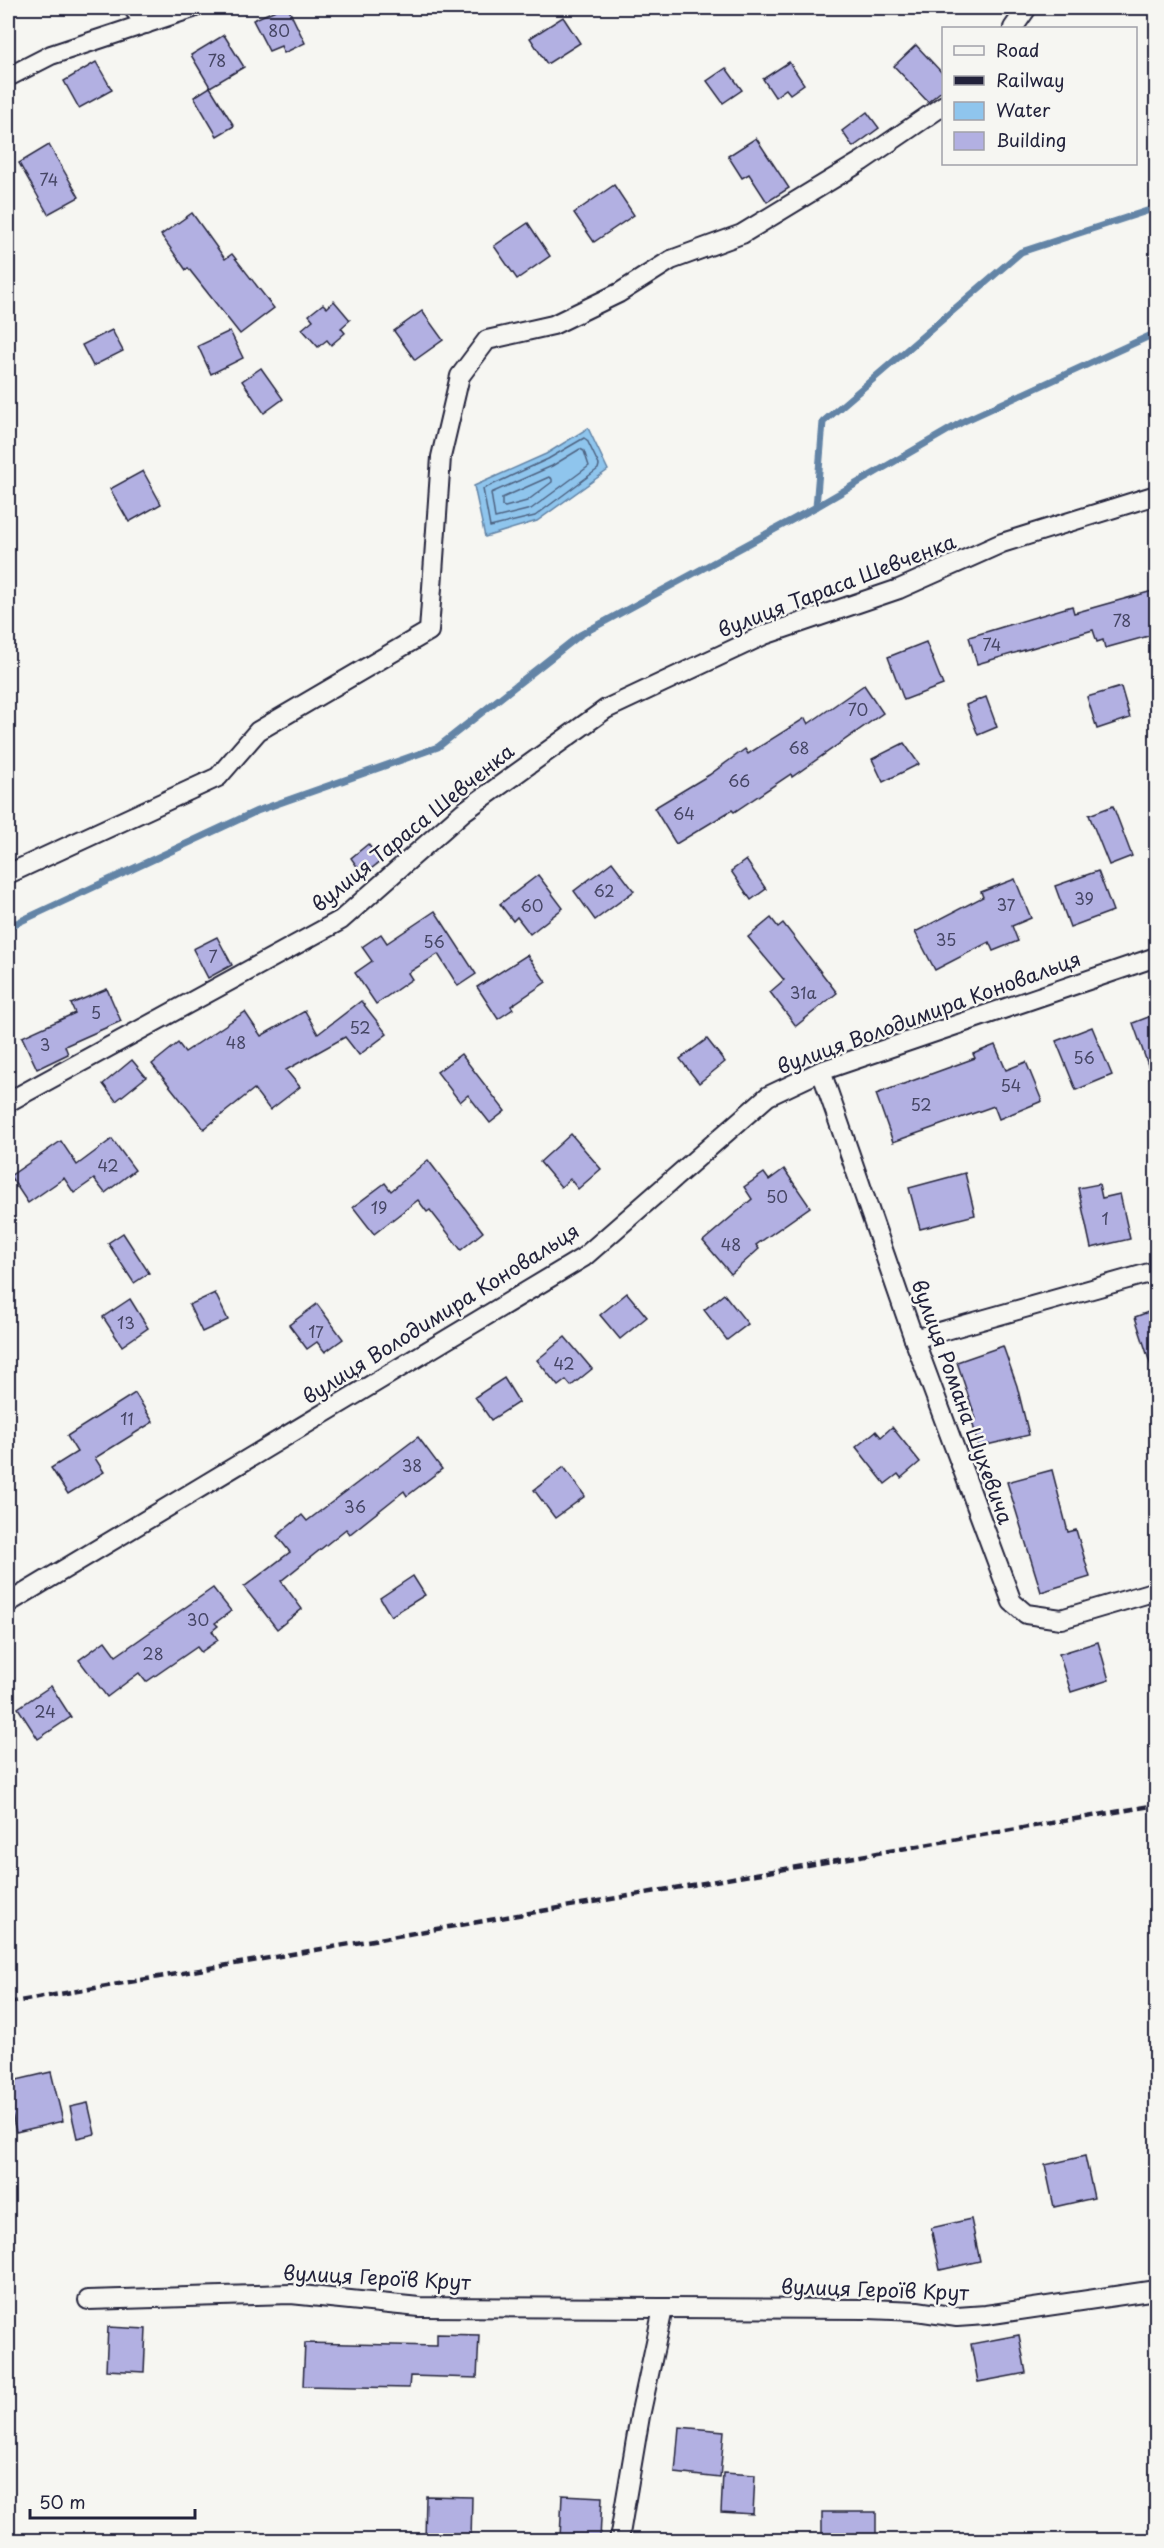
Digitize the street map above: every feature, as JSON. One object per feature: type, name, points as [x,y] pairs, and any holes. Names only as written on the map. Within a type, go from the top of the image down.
[{"type":"street","points":[[133,8],[146,24]]},
{"type":"street","points":[[8,77],[51,55],[193,8]]},
{"type":"street","points":[[1014,27],[1027,8]]},
{"type":"street","points":[[8,874],[218,777],[258,731],[429,631],[441,457],[459,376],[487,340],[553,325],[620,293],[671,260],[742,234],[862,161],[942,106]]},
{"type":"street","name":"вулиця Тараса Шевченка","points":[[8,1102],[341,920],[464,812],[606,709],[764,635],[899,589],[1002,543],[1156,495]]},
{"type":"street","name":"вулиця Володимира Коновальця","points":[[8,1603],[584,1257],[768,1096],[821,1071],[1156,957]]},
{"type":"street","name":"вулиця Романа Шухевича","points":[[821,1071],[914,1340],[1012,1602],[1026,1614],[1061,1619],[1156,1591]]},
{"type":"street","points":[[914,1340],[1156,1271]]},
{"type":"street","name":"вулиця Героїв Крут","points":[[88,2300],[291,2294],[419,2307],[868,2309],[917,2311],[957,2317],[986,2315],[1156,2290]]},
{"type":"street","points":[[619,2541],[640,2416],[663,2309]]},
{"type":"water","points":[[588,428],[608,470],[537,521],[485,537],[474,486],[546,454]]},
{"type":"building","points":[[280,8],[288,8],[305,43],[284,53],[281,46],[269,51],[253,20]]},
{"type":"building","points":[[563,17],[580,43],[547,64],[530,38]]},
{"type":"building","points":[[224,35],[244,67],[210,87],[191,55]]},
{"type":"building","points":[[916,45],[942,73],[942,91],[928,102],[894,66]]},
{"type":"building","points":[[96,62],[112,90],[79,108],[64,81]]},
{"type":"building","points":[[789,62],[804,84],[790,94],[786,89],[775,97],[763,79]]},
{"type":"building","points":[[726,68],[742,90],[723,103],[707,81]]},
{"type":"building","points":[[210,87],[234,126],[217,136],[194,97]]},
{"type":"building","points":[[867,112],[879,128],[853,147],[842,131]]},
{"type":"building","points":[[756,138],[789,188],[767,202],[749,174],[742,178],[728,156]]},
{"type":"building","points":[[49,145],[79,197],[48,214],[19,163]]},
{"type":"building","points":[[614,185],[634,215],[594,242],[574,213]]},
{"type":"building","points":[[192,213],[225,259],[232,254],[274,308],[240,334],[188,268],[186,270],[161,235]]},
{"type":"building","points":[[528,223],[550,256],[517,279],[494,246]]},
{"type":"building","points":[[334,301],[350,320],[341,328],[345,333],[331,345],[327,340],[318,347],[302,329],[313,320],[309,315],[323,304],[327,308]]},
{"type":"building","points":[[422,311],[443,340],[415,360],[394,331]]},
{"type":"building","points":[[112,330],[123,351],[93,366],[82,345]]},
{"type":"building","points":[[230,331],[243,358],[211,374],[198,346]]},
{"type":"building","points":[[261,368],[283,399],[264,413],[242,381]]},
{"type":"building","points":[[143,471],[161,504],[129,522],[110,489]]},
{"type":"building","points":[[1156,590],[1156,634],[1105,648],[1103,640],[1097,642],[1093,630],[977,664],[969,637],[1072,606],[1074,613]]},
{"type":"building","points":[[926,642],[943,685],[904,700],[888,657]]},
{"type":"building","points":[[864,685],[883,713],[792,777],[791,774],[734,812],[732,810],[676,844],[654,808],[709,775],[745,749],[748,754],[805,718],[808,724]]},
{"type":"building","points":[[1121,687],[1130,718],[1097,729],[1087,697]]},
{"type":"building","points":[[986,697],[997,727],[978,735],[966,705]]},
{"type":"building","points":[[904,743],[919,764],[883,782],[872,759]]},
{"type":"building","points":[[1113,806],[1132,856],[1109,865],[1089,815]]},
{"type":"building","points":[[368,844],[381,861],[363,875],[351,858]]},
{"type":"building","points":[[746,860],[766,889],[751,900],[731,871]]},
{"type":"building","points":[[612,862],[634,891],[595,920],[574,891]]},
{"type":"building","points":[[1098,871],[1113,911],[1070,927],[1055,886]]},
{"type":"building","points":[[538,875],[563,908],[530,934],[517,917],[513,921],[500,904]]},
{"type":"building","points":[[1015,879],[1031,918],[1012,926],[1018,941],[993,951],[989,942],[935,970],[915,932],[983,897],[981,892]]},
{"type":"building","points":[[435,911],[476,974],[458,986],[438,954],[408,973],[412,979],[376,1004],[355,973],[372,961],[362,947],[381,934],[387,943]]},
{"type":"building","points":[[771,918],[778,927],[783,923],[837,993],[796,1026],[770,992],[784,980],[748,937]]},
{"type":"building","points":[[217,937],[232,965],[208,978],[193,949]]},
{"type":"building","points":[[527,955],[546,982],[511,1006],[513,1009],[498,1019],[477,987]]},
{"type":"building","points":[[107,989],[121,1021],[65,1046],[68,1054],[37,1069],[22,1037],[75,1013],[71,1004]]},
{"type":"building","points":[[361,1001],[387,1034],[359,1055],[345,1037],[286,1070],[300,1087],[270,1110],[254,1089],[204,1129],[152,1064],[178,1043],[185,1052],[245,1012],[261,1036],[305,1011],[318,1034]]},
{"type":"building","points":[[1156,1014],[1156,1082],[1154,1082],[1133,1023]]},
{"type":"building","points":[[1092,1027],[1112,1075],[1076,1090],[1056,1041]]},
{"type":"building","points":[[707,1039],[725,1062],[699,1083],[680,1059]]},
{"type":"building","points":[[995,1045],[1006,1070],[1026,1062],[1042,1101],[999,1119],[994,1106],[893,1142],[876,1094],[975,1058],[973,1054]]},
{"type":"building","points":[[461,1054],[505,1111],[490,1123],[468,1095],[460,1102],[437,1072]]},
{"type":"building","points":[[132,1060],[146,1077],[116,1101],[103,1084]]},
{"type":"building","points":[[571,1134],[601,1169],[578,1189],[570,1179],[561,1187],[540,1162]]},
{"type":"building","points":[[112,1139],[135,1170],[105,1193],[94,1179],[74,1193],[64,1178],[28,1203],[10,1176],[61,1141],[77,1165]]},
{"type":"building","points":[[428,1160],[483,1232],[461,1250],[430,1210],[427,1212],[418,1200],[374,1234],[353,1207],[385,1183],[391,1191]]},
{"type":"building","points":[[784,1169],[810,1207],[756,1245],[759,1249],[731,1274],[703,1241],[752,1199],[744,1187],[764,1173],[769,1180]]},
{"type":"building","points":[[965,1173],[975,1215],[920,1229],[909,1188]]},
{"type":"building","points":[[1099,1184],[1102,1198],[1120,1194],[1130,1239],[1091,1248],[1078,1188]]},
{"type":"building","points":[[123,1233],[149,1273],[134,1283],[108,1243]]},
{"type":"building","points":[[215,1293],[228,1320],[202,1332],[189,1305]]},
{"type":"building","points":[[627,1293],[647,1317],[620,1339],[600,1315]]},
{"type":"building","points":[[724,1294],[748,1324],[727,1340],[704,1310]]},
{"type":"building","points":[[130,1299],[148,1328],[122,1346],[103,1317]]},
{"type":"building","points":[[317,1304],[343,1339],[325,1352],[317,1342],[307,1349],[289,1325]]},
{"type":"building","points":[[1156,1309],[1156,1371],[1153,1372],[1135,1317]]},
{"type":"building","points":[[565,1337],[592,1369],[571,1386],[566,1380],[558,1386],[537,1360]]},
{"type":"building","points":[[1003,1346],[1017,1386],[1029,1435],[978,1447],[972,1420],[976,1419],[957,1362]]},
{"type":"building","points":[[504,1378],[519,1402],[491,1420],[475,1397]]},
{"type":"building","points":[[135,1393],[153,1422],[95,1458],[104,1472],[68,1494],[51,1468],[77,1452],[67,1436]]},
{"type":"building","points":[[892,1427],[920,1462],[901,1478],[898,1474],[885,1484],[856,1447],[876,1431],[881,1437]]},
{"type":"building","points":[[418,1437],[442,1469],[407,1496],[404,1491],[350,1534],[346,1529],[281,1581],[302,1609],[277,1629],[244,1587],[290,1552],[277,1536],[302,1515],[307,1521]]},
{"type":"building","points":[[564,1467],[585,1496],[555,1518],[534,1490]]},
{"type":"building","points":[[1052,1470],[1068,1532],[1076,1530],[1090,1577],[1041,1592],[1007,1482]]},
{"type":"building","points":[[413,1576],[425,1595],[391,1616],[380,1598]]},
{"type":"building","points":[[213,1588],[231,1611],[215,1623],[218,1626],[212,1631],[218,1640],[201,1652],[197,1647],[146,1682],[139,1673],[107,1697],[79,1660],[105,1641],[116,1656]]},
{"type":"building","points":[[1098,1642],[1109,1680],[1071,1692],[1059,1654]]},
{"type":"building","points":[[51,1686],[71,1717],[38,1739],[18,1708]]},
{"type":"building","points":[[51,2072],[63,2121],[16,2132],[8,2096],[8,2082]]},
{"type":"building","points":[[88,2103],[95,2134],[77,2138],[70,2107]]},
{"type":"building","points":[[1085,2156],[1094,2198],[1054,2207],[1045,2165]]},
{"type":"building","points":[[971,2219],[980,2261],[940,2270],[931,2228]]},
{"type":"building","points":[[108,2327],[146,2329],[144,2372],[106,2370]]},
{"type":"building","points":[[437,2334],[479,2335],[477,2378],[410,2376],[409,2388],[303,2386],[305,2343],[437,2346]]},
{"type":"building","points":[[1019,2335],[1026,2373],[978,2382],[971,2344]]},
{"type":"building","points":[[679,2427],[724,2431],[720,2478],[675,2473]]},
{"type":"building","points":[[723,2473],[755,2475],[753,2514],[721,2512]]},
{"type":"building","points":[[562,2495],[602,2497],[600,2540],[560,2538]]},
{"type":"building","points":[[426,2496],[472,2497],[471,2541],[425,2541]]},
{"type":"building","points":[[822,2512],[876,2512],[876,2541],[822,2541]]},
{"type":"waterway","points":[[8,927],[257,811],[438,747],[580,635],[816,507],[823,422],[1021,252],[1156,208]]},
{"type":"waterway","points":[[816,507],[964,421],[1156,333]]},
{"type":"railway","points":[[8,2003],[1156,1805]]}]
